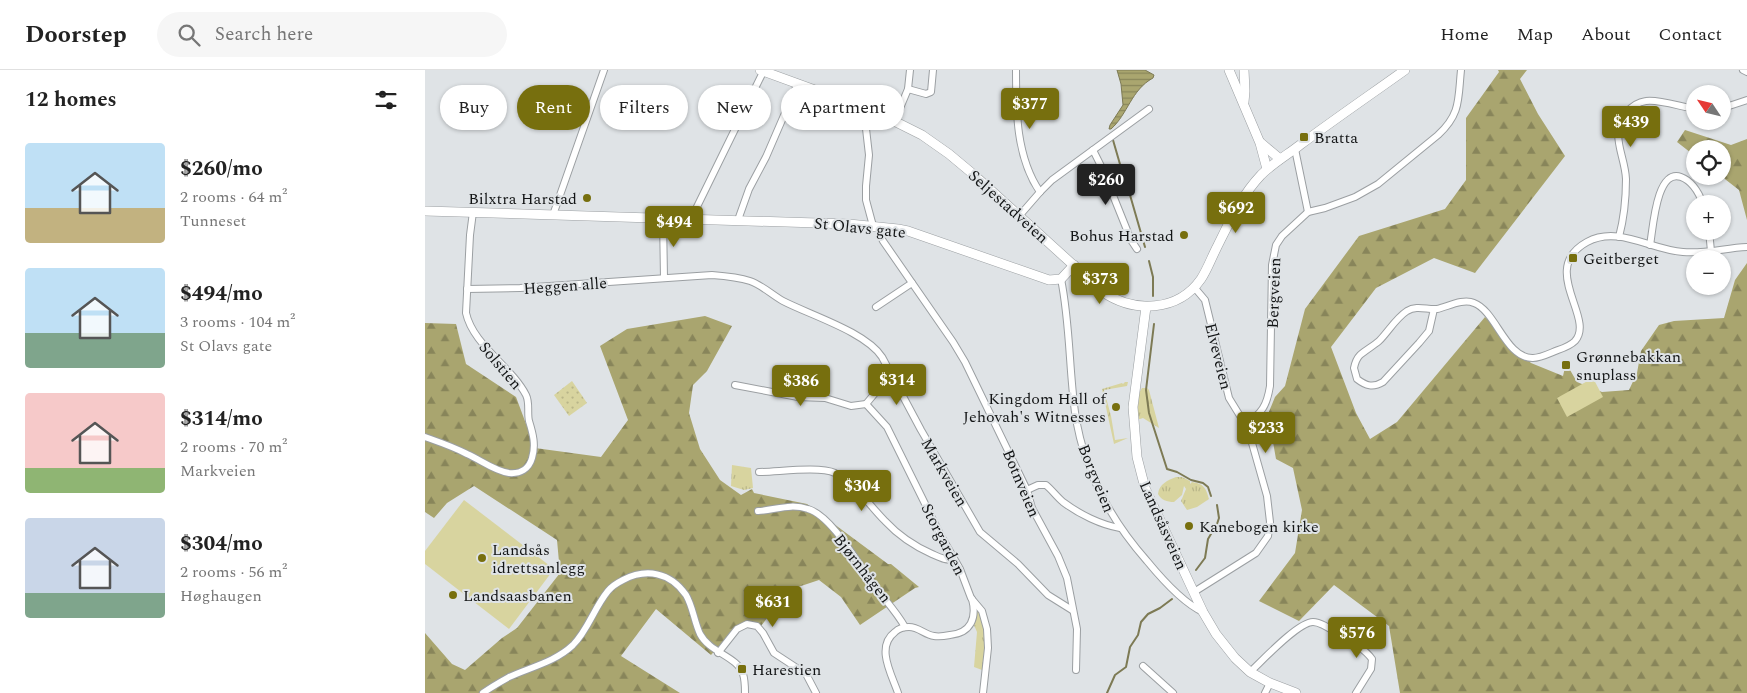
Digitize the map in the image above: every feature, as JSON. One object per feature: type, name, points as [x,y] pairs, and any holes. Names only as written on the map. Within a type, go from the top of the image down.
[{"type":"street","points":[[553,215],[604,70]]},
{"type":"street","points":[[691,219],[762,70]]},
{"type":"street","name":"Seljestadveien","points":[[762,70],[803,85]]},
{"type":"street","points":[[904,99],[908,89],[910,70]]},
{"type":"street","points":[[908,89],[926,94],[931,92],[933,70]]},
{"type":"street","points":[[1016,70],[1020,138],[1026,165],[1040,192]]},
{"type":"street","points":[[1229,70],[1261,143],[1267,169]]},
{"type":"street","points":[[1243,102],[1245,91],[1244,70]]},
{"type":"street","points":[[1194,287],[1204,273],[1245,194],[1267,169],[1356,103],[1405,70]]},
{"type":"street","name":"Bergveien","points":[[1245,424],[1256,417],[1262,410],[1269,396],[1271,386],[1271,278],[1273,253],[1282,236],[1308,212],[1355,197],[1378,184],[1438,136],[1447,127],[1456,111],[1461,70]]},
{"type":"street","points":[[1743,70],[1747,72]]},
{"type":"street","points":[[738,220],[749,190],[766,157],[798,83]]},
{"type":"street","points":[[1731,105],[1747,100]]},
{"type":"street","points":[[1619,236],[1626,188],[1624,166],[1618,138],[1621,120],[1629,110],[1645,101],[1686,107]]},
{"type":"street","points":[[1020,215],[1053,180],[1149,109]]},
{"type":"street","name":"Seljestadveien","points":[[904,125],[949,154],[1020,215],[1109,297],[1123,303],[1146,307],[1171,303],[1194,287]]},
{"type":"street","name":"Botnveien","points":[[866,130],[869,155],[867,207],[881,238],[948,333],[965,362],[1027,490],[1032,508],[1063,566],[1077,629],[1075,670]]},
{"type":"street","points":[[1261,143],[1280,158]]},
{"type":"street","points":[[1295,148],[1308,212]]},
{"type":"street","points":[[1093,150],[1131,240],[1137,249]]},
{"type":"street","points":[[1650,245],[1658,197],[1670,178],[1673,176],[1680,177],[1690,183],[1699,195]]},
{"type":"street","name":"St Olavs gate","points":[[425,211],[829,222],[877,226],[908,231],[1049,280],[1061,279]]},
{"type":"street","name":"Solstien","points":[[425,437],[466,453],[507,473],[523,471],[528,466],[533,454],[534,440],[528,418],[526,396],[469,325],[466,313],[473,212]]},
{"type":"street","points":[[663,218],[664,278]]},
{"type":"street","points":[[1434,309],[1429,331],[1383,382],[1377,386],[1370,386],[1357,379],[1354,368],[1360,355],[1377,343],[1407,310],[1415,308],[1434,309],[1472,302],[1486,313],[1514,349],[1525,357],[1534,358],[1570,345],[1577,337],[1580,325],[1567,285],[1567,273],[1572,256],[1586,242],[1603,236],[1619,236],[1650,245],[1686,252]]},
{"type":"street","points":[[1720,250],[1747,247]]},
{"type":"street","points":[[1061,279],[1073,265]]},
{"type":"street","name":"Markveien","points":[[664,278],[712,275],[741,279],[756,284],[784,301],[855,335],[871,345],[879,353],[895,380],[980,532],[1018,564],[1048,595],[1072,610]]},
{"type":"street","name":"Heggen alle","points":[[467,289],[520,288],[664,278]]},
{"type":"street","name":"Borgveien","points":[[1061,279],[1066,310],[1075,413],[1090,468],[1107,506],[1120,528],[1160,575],[1193,606],[1203,612]]},
{"type":"street","points":[[875,307],[912,283]]},
{"type":"street","name":"Elveveien","points":[[1194,287],[1205,300],[1229,398],[1245,424],[1268,502],[1270,522],[1268,536],[1256,553],[1194,592]]},
{"type":"street","name":"Landsåsveien","points":[[1146,307],[1133,407],[1137,457],[1145,488],[1203,612],[1216,634],[1250,672],[1269,683],[1296,693]]},
{"type":"street","points":[[735,385],[798,397],[825,398],[851,406],[866,404],[876,392],[895,380]]},
{"type":"street","name":"Storgarden","points":[[866,404],[887,427],[933,522],[960,570],[971,598],[982,611],[987,629],[987,656],[983,693]]},
{"type":"street","points":[[759,472],[819,470],[834,473],[852,486],[886,522],[906,539],[943,559],[953,559]]},
{"type":"street","points":[[1027,490],[1038,486],[1046,486],[1077,511],[1112,527],[1120,528]]},
{"type":"street","name":"Bjørnhågen","points":[[758,511],[791,506],[809,509],[819,515],[850,549],[905,627]]},
{"type":"street","points":[[483,693],[507,678],[547,662],[566,651],[581,636],[611,588],[636,574],[645,572],[662,576],[683,591],[689,601],[701,636],[708,645],[734,662],[741,670],[745,680],[745,693]]},
{"type":"street","points":[[898,693],[885,650],[891,635],[900,628],[905,627],[915,628],[937,637],[961,634],[971,624],[973,610],[971,598]]},
{"type":"street","points":[[1250,672],[1303,624],[1317,622],[1356,645],[1372,659],[1371,669],[1356,693]]},
{"type":"street","points":[[718,653],[737,629],[747,624],[757,626],[763,632],[774,652],[806,674],[817,693]]},
{"type":"street","points":[[1143,666],[1173,693]]},
{"type":"street","points":[[1265,693],[1269,683]]},
{"type":"green space","points":[[1498,70],[1527,70],[1520,79],[1538,114],[1565,156],[1475,273],[1434,258],[1376,288],[1331,347],[1356,413],[1370,439],[1397,422],[1485,317],[1531,363],[1563,376],[1566,363],[1577,382],[1602,392],[1629,390],[1637,373],[1641,351],[1659,325],[1674,321],[1724,318],[1735,280],[1747,263],[1747,693],[1400,693],[1389,626],[1334,585],[1299,621],[1259,601],[1295,553],[1302,510],[1293,468],[1276,459],[1268,414],[1275,397],[1285,386],[1305,309],[1359,236],[1445,209],[1466,180],[1466,118],[1499,72]]},
{"type":"green space","points":[[1685,130],[1716,140],[1686,140],[1686,149],[1677,142]]},
{"type":"green space","points":[[1747,139],[1747,220],[1739,190],[1731,184],[1731,145]]},
{"type":"green space","points":[[705,316],[732,326],[707,371],[693,385],[689,413],[700,449],[720,480],[741,495],[752,489],[754,493],[807,504],[888,564],[891,564],[919,587],[860,625],[841,597],[819,580],[792,589],[758,630],[752,623],[735,628],[711,655],[656,609],[621,656],[680,693],[425,693],[425,633],[452,664],[465,670],[502,638],[517,628],[560,573],[557,540],[474,486],[447,503],[434,518],[425,512],[425,323],[456,324],[466,364],[516,397],[535,448],[601,457],[628,420],[600,346],[627,329]]},
{"type":"green space","points":[[1593,378],[1603,397],[1567,417],[1557,398]]},
{"type":"green space","points":[[572,381],[587,403],[569,416],[554,395]]},
{"type":"green space","points":[[1128,382],[1127,386],[1104,390],[1115,440],[1128,438],[1114,444],[1102,389]]},
{"type":"green space","points":[[1142,388],[1149,390],[1159,428],[1143,418],[1137,420],[1139,393]]},
{"type":"green space","points":[[732,465],[751,468],[753,488],[744,490],[731,486]]},
{"type":"green space","points":[[1176,477],[1182,477],[1190,481],[1190,484],[1192,482],[1202,485],[1209,499],[1197,507],[1187,510],[1181,501],[1186,489],[1184,486],[1182,495],[1174,502],[1163,499],[1158,494],[1160,488],[1167,481]]},
{"type":"green space","name":"Landsås idrettsanlegg","points":[[464,500],[554,569],[509,629],[425,564],[425,551]]},
{"type":"green space","points":[[975,605],[983,620],[986,636],[982,670],[974,667],[977,632],[973,623]]},
{"type":"shaded area","points":[[1117,70],[1145,70],[1154,75],[1135,95],[1117,123],[1109,129],[1123,105],[1121,84]]},
{"type":"waterway","points":[[1113,140],[1126,185]]},
{"type":"waterway","points":[[1130,195],[1145,247]]},
{"type":"waterway","points":[[1149,261],[1153,277],[1153,296]]},
{"type":"waterway","points":[[1154,324],[1146,390],[1149,413],[1167,469],[1191,480],[1203,483],[1208,487],[1211,496]]},
{"type":"waterway","points":[[1196,570],[1205,558],[1208,539],[1219,518],[1217,505]]},
{"type":"waterway","points":[[1107,693],[1115,675],[1126,667],[1130,647],[1138,635],[1141,622],[1148,614],[1172,599]]},
{"type":"place","name":"Bratta","points":[[1304,137]]},
{"type":"place","name":"Bilxtra Harstad","points":[[587,198]]},
{"type":"place","name":"Bohus Harstad","points":[[1184,235]]},
{"type":"place","name":"Geitberget","points":[[1573,258]]},
{"type":"place","name":"Grønnebakkan snuplass","points":[[1566,365]]},
{"type":"place","name":"Kingdom Hall of Jehovah's Witnesses","points":[[1116,407]]},
{"type":"place","name":"Kanebogen kirke","points":[[1189,526]]},
{"type":"place","name":"Landsås idrettsanlegg","points":[[482,558]]},
{"type":"place","name":"Landsaasbanen","points":[[453,595]]},
{"type":"place","name":"Harestien","points":[[742,669]]}]
